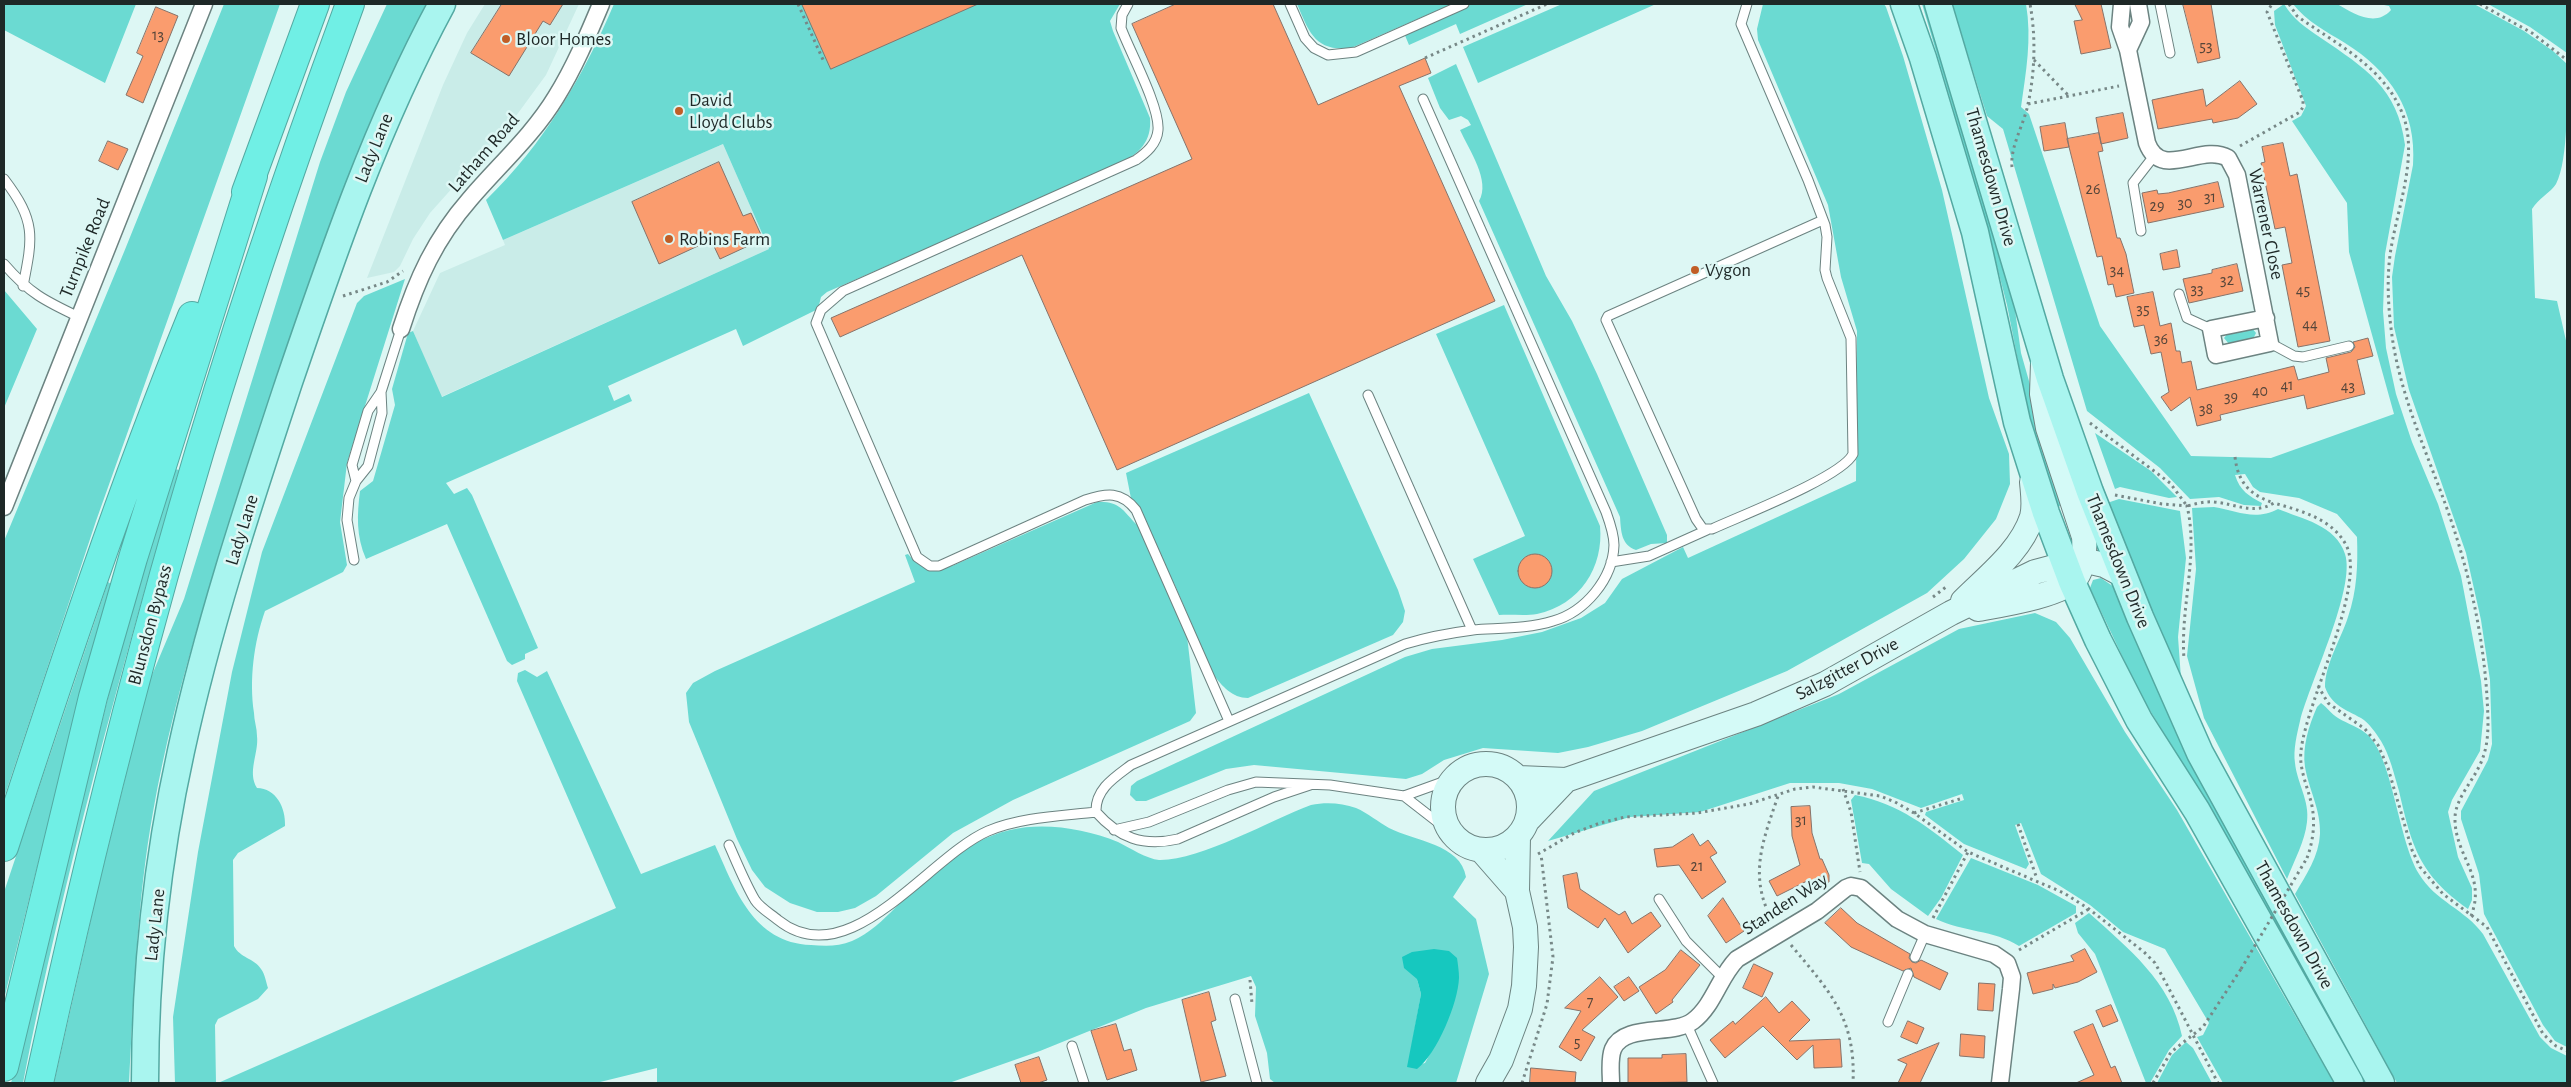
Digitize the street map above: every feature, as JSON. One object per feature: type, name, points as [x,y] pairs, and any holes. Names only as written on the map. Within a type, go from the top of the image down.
[{"type":"highway","points":[[4,847],[100,562],[163,388],[253,176],[315,4]]},
{"type":"highway","points":[[290,174],[350,4]]},
{"type":"highway","points":[[290,174],[368,4]]},
{"type":"highway","name":"Blunsdon Bypass","points":[[39,1083],[78,904],[153,616],[184,505],[290,174]]},
{"type":"highway","name":"Blunsdon Bypass","points":[[4,1067],[93,697],[133,558],[253,176]]},
{"type":"main road","name":"Lady Lane","points":[[145,1083],[148,996],[159,880],[173,788],[194,697],[270,439],[342,230],[386,117],[442,4]]},
{"type":"main road","name":"Thamesdown Drive","points":[[1904,4],[1923,58],[1975,232],[2006,378],[2031,468],[2073,569],[2098,640],[2139,720],[2197,811],[2350,1083]]},
{"type":"main road","name":"Thamesdown Drive","points":[[1938,4],[2043,359],[2090,492],[2161,668],[2200,753],[2381,1083]]},
{"type":"street","name":"Turnpike Road","points":[[4,508],[204,4]]},
{"type":"street","name":"Latham Road","points":[[401,329],[415,286],[436,246],[465,205],[531,130],[556,97],[586,41],[601,4]]},
{"type":"street","points":[[2122,4],[2120,27],[2128,50],[2147,143],[2154,156]]},
{"type":"street","points":[[2128,50],[2141,22],[2144,5]]},
{"type":"street","name":"Warrener Close","points":[[2154,156],[2168,161],[2211,154],[2225,156],[2232,162],[2237,175],[2270,343]]},
{"type":"street","points":[[2266,318],[2211,329],[2216,355],[2270,343]]},
{"type":"street","points":[[2043,359],[2042,394],[2048,428],[2084,537],[2073,569]]},
{"type":"street","points":[[1951,614],[2010,554],[2026,530],[2034,506],[2031,468]]},
{"type":"street","points":[[1951,614],[2014,602],[2073,569],[2104,565],[2123,574]]},
{"type":"street","name":"Salzgitter Drive","points":[[1454,778],[1463,770],[1486,763],[1510,770],[1519,778],[1566,780],[1728,724],[1787,701],[1854,668],[1951,614]]},
{"type":"street","points":[[1454,778],[1446,790],[1443,804],[1444,818],[1449,830],[1458,841],[1469,848],[1482,851],[1517,891]]},
{"type":"street","points":[[1490,1082],[1520,1008],[1524,986],[1525,927],[1517,891],[1528,834],[1528,798],[1519,778]]},
{"type":"street","name":"Salzgitter Drive","points":[[1482,851],[1508,846],[1528,834],[1566,780]]},
{"type":"street","name":"Standen Way","points":[[1687,1025],[1703,1012],[1723,978],[1737,959],[1817,911],[1841,891],[1851,886],[1861,888]]},
{"type":"street","points":[[1861,888],[1897,919],[1925,934],[1994,954],[2004,960],[2012,977],[2000,1083]]},
{"type":"street","points":[[1611,1083],[1613,1050],[1621,1039],[1632,1034],[1687,1025]]},
{"type":"lane","points":[[1128,4],[1122,15],[1121,28],[1152,104],[1158,130],[1155,141],[1147,152],[1136,160],[1043,203],[843,292],[821,310],[816,323],[911,548],[917,557],[930,566],[938,566],[1102,494],[1114,495],[1129,501],[1139,516],[1229,721]]},
{"type":"lane","points":[[1290,4],[1305,38],[1314,48],[1328,55],[1356,52],[1464,4]]},
{"type":"lane","points":[[1611,562],[1649,556],[1829,475],[1849,462],[1853,454],[1851,338],[1825,270],[1827,237],[1823,220],[1741,24],[1747,4]]},
{"type":"lane","points":[[2160,4],[2170,52]]},
{"type":"lane","points":[[1310,785],[1284,793],[1169,841],[1137,841],[1114,830],[1096,812],[1096,802],[1100,793],[1111,780],[1131,764],[1405,644],[1435,635],[1553,621],[1575,611],[1595,593],[1609,571],[1614,546],[1612,528],[1606,512],[1423,99]]},
{"type":"lane","points":[[2141,231],[2133,183],[2154,156]]},
{"type":"lane","points":[[4,179],[20,200],[30,227],[31,246],[24,286]]},
{"type":"lane","points":[[1707,530],[1702,529],[1696,519],[1606,320],[1608,316],[1823,220]]},
{"type":"lane","points":[[4,264],[24,286],[39,298],[79,317]]},
{"type":"lane","points":[[2179,294],[2187,318],[2211,329]]},
{"type":"lane","points":[[356,481],[352,465],[368,411],[381,392],[401,329]]},
{"type":"lane","points":[[2270,343],[2294,356],[2303,358],[2349,346]]},
{"type":"lane","points":[[354,560],[347,520],[349,498],[356,481],[368,466],[382,413],[381,392]]},
{"type":"lane","points":[[1368,394],[1472,630]]},
{"type":"lane","points":[[1114,830],[1150,822],[1248,784],[1264,782],[1330,785],[1404,796],[1454,778]]},
{"type":"lane","points":[[1404,796],[1449,830]]},
{"type":"lane","points":[[729,845],[756,902],[783,924],[798,932],[832,934],[850,930],[871,919],[958,848],[989,831],[1021,822],[1096,812]]},
{"type":"lane","points":[[1659,899],[1686,941],[1723,978]]},
{"type":"lane","points":[[1915,957],[1925,934]]},
{"type":"lane","points":[[1888,1022],[1908,974]]},
{"type":"lane","points":[[1235,999],[1257,1083]]},
{"type":"lane","points":[[1687,1025],[1713,1083]]},
{"type":"lane","points":[[1072,1046],[1084,1083]]},
{"type":"path","points":[[798,4],[824,62]]},
{"type":"path","points":[[1425,58],[1547,4]]},
{"type":"path","points":[[2014,176],[2011,159],[2028,104],[2034,60],[2034,36],[2030,4]]},
{"type":"path","points":[[2225,156],[2300,112],[2304,107],[2267,12],[2272,4]]},
{"type":"path","points":[[2289,4],[2297,16],[2376,72],[2398,104],[2407,130],[2408,160],[2389,268],[2389,302],[2393,343],[2408,406],[2460,549],[2478,626],[2487,696],[2488,723],[2485,752],[2478,769],[2459,802],[2455,815],[2459,840],[2476,885],[2476,900],[2471,916]]},
{"type":"path","points":[[2480,4],[2532,32],[2567,60]]},
{"type":"path","points":[[2034,60],[2069,95]]},
{"type":"path","points":[[2028,104],[2134,83]]},
{"type":"path","points":[[341,297],[344,289]]},
{"type":"path","points":[[2089,430],[2086,420],[2170,483],[2187,506],[2192,552],[2183,624],[2185,664]]},
{"type":"path","points":[[2153,1083],[2171,1052],[2192,1033],[2203,1027],[2241,969],[2307,858],[2312,846],[2314,820],[2311,799],[2302,772],[2300,753],[2318,686],[2347,598],[2351,572],[2350,551],[2340,536],[2317,517],[2274,504],[2249,491],[2238,474],[2235,457]]},
{"type":"path","points":[[2113,496],[2118,494],[2162,504],[2187,506],[2212,502],[2252,510],[2274,504]]},
{"type":"path","points":[[1926,602],[1948,585]]},
{"type":"path","points":[[2318,686],[2328,703],[2365,729],[2378,744],[2420,867],[2442,894],[2489,931],[2543,1034],[2556,1046],[2567,1051]]},
{"type":"path","points":[[1528,834],[1540,852],[1574,833],[1600,822],[1625,817],[1697,813],[1749,804],[1795,789],[1813,787],[1843,789],[1880,796],[1914,813],[1968,852],[2037,880],[2090,909],[2155,963],[2218,1083]]},
{"type":"path","points":[[1843,789],[1851,812],[1858,849],[1861,888]]},
{"type":"path","points":[[1914,813],[1963,798]]},
{"type":"path","points":[[2018,824],[2037,880]]},
{"type":"path","points":[[1925,934],[1968,852]]},
{"type":"path","points":[[2287,887],[2291,895]]},
{"type":"path","points":[[2004,960],[2090,909]]},
{"type":"shaded area","points":[[2334,3],[2357,15],[2378,18],[2391,10],[2389,6],[2379,4],[2474,4],[2524,31],[2553,51],[2567,64],[2565,143],[2560,173],[2554,187],[2532,209],[2535,298],[2557,301],[2567,345],[2567,1047],[2555,1041],[2543,1025],[2484,914],[2479,874],[2461,819],[2461,811],[2488,760],[2492,744],[2490,680],[2481,620],[2466,553],[2409,390],[2394,327],[2392,277],[2413,165],[2413,145],[2410,127],[2405,110],[2397,94],[2375,66],[2361,54],[2310,21],[2293,4]]},
{"type":"shaded area","points":[[4,4],[136,4],[105,83],[4,30]]},
{"type":"shaded area","points":[[224,4],[280,4],[96,521],[4,798],[4,541]]},
{"type":"shaded area","points":[[387,4],[426,4],[373,116],[324,243],[214,572],[174,715],[153,812],[143,879],[129,1083],[54,1083],[98,888],[149,682],[184,599],[320,162],[346,92]]},
{"type":"shaded area","points":[[485,4],[579,4],[546,75],[513,120],[430,213],[413,239],[400,266],[394,272],[367,278],[443,85],[467,33]]},
{"type":"shaded area","points":[[614,4],[1120,4],[1110,21],[1150,118],[1149,134],[1143,146],[1133,156],[1120,164],[827,292],[821,297],[818,309],[743,346],[736,329],[608,386],[614,401],[629,394],[632,401],[446,483],[454,494],[467,488],[472,495],[538,648],[525,654],[525,659],[512,665],[507,661],[447,524],[366,559],[360,542],[358,509],[360,491],[373,481],[395,405],[392,389],[408,333],[413,331],[442,397],[769,249],[723,144],[503,240],[486,200],[544,133],[589,58]]},
{"type":"shaded area","points":[[1297,4],[1452,4],[1351,48],[1339,48],[1329,47],[1315,38],[1305,23]]},
{"type":"shaded area","points":[[1471,4],[1528,4],[1460,34],[1456,24],[1409,45],[1404,33]]},
{"type":"shaded area","points":[[1562,4],[1656,4],[1478,83],[1463,47]]},
{"type":"shaded area","points":[[1763,4],[1884,4],[1886,7],[1903,56],[1942,190],[1989,398],[2009,454],[2010,484],[1996,519],[1964,559],[1927,593],[1787,671],[1642,731],[1588,747],[1558,753],[1483,748],[1444,760],[1422,774],[1406,779],[1254,765],[1226,769],[1146,801],[1136,801],[1130,795],[1131,786],[1137,781],[1405,657],[1432,649],[1502,640],[1542,632],[1581,618],[1605,603],[1622,579],[1683,547],[1688,558],[1856,481],[1857,331],[1841,277],[1828,205],[1758,40],[1757,29]]},
{"type":"shaded area","points":[[1922,4],[1925,4],[2014,303],[2021,353],[2064,504],[2058,507],[2027,407],[2007,305],[1978,193]]},
{"type":"shaded area","points":[[1952,4],[2026,4],[2028,43],[2021,107],[2029,114],[2100,326],[2191,456],[2271,458],[2394,414],[2349,252],[2347,203],[2292,121],[2301,116],[2306,106],[2275,25],[2274,11],[2284,4],[2300,23],[2352,59],[2377,81],[2395,108],[2405,145],[2385,254],[2383,311],[2386,348],[2396,394],[2412,442],[2438,504],[2461,576],[2481,681],[2484,711],[2480,751],[2452,800],[2448,812],[2458,857],[2472,888],[2472,900],[2468,909],[2438,884],[2420,858],[2408,828],[2392,765],[2379,738],[2364,720],[2335,703],[2325,687],[2328,669],[2348,617],[2355,588],[2357,537],[2337,514],[2299,498],[2260,492],[2253,487],[2245,474],[2235,475],[2237,481],[2242,489],[2262,503],[2261,506],[2244,505],[2219,497],[2190,499],[2160,468],[2087,411],[2003,129],[1987,116]]},
{"type":"shaded area","points":[[2488,4],[2567,4],[2567,53],[2530,27]]},
{"type":"shaded area","points":[[1456,64],[1546,276],[1572,321],[1597,374],[1667,535],[1667,543],[1651,544],[1636,550],[1627,545],[1623,537],[1620,517],[1479,201],[1482,193],[1481,175],[1460,130],[1471,125],[1468,120],[1461,116],[1449,120],[1440,108],[1428,78]]},
{"type":"shaded area","points":[[723,144],[769,249],[441,397],[413,331],[440,273],[505,245],[503,240]]},
{"type":"shaded area","points":[[405,279],[347,463],[340,522],[347,565],[343,572],[265,611],[255,648],[252,674],[254,718],[257,733],[253,769],[254,782],[257,788],[270,791],[278,800],[284,812],[285,826],[238,853],[233,860],[234,946],[240,953],[258,965],[264,973],[268,988],[258,999],[218,1019],[215,1025],[216,1083],[175,1083],[173,1017],[198,852],[232,672],[262,552],[357,303],[364,296]]},
{"type":"shaded area","points":[[4,290],[37,329],[4,408]]},
{"type":"shaded area","points":[[1504,305],[1600,526],[1598,556],[1586,582],[1566,602],[1552,609],[1532,615],[1499,615],[1473,559],[1525,536],[1436,334]]},
{"type":"shaded area","points":[[2252,328],[2256,333],[2253,339],[2229,344],[2224,338],[2228,333]]},
{"type":"shaded area","points":[[1309,393],[1398,590],[1405,611],[1403,622],[1393,635],[1248,698],[1237,696],[1220,683],[1213,674],[1174,583],[1163,583],[1187,636],[1196,713],[1190,721],[1013,800],[953,833],[876,896],[855,908],[838,912],[817,912],[790,903],[765,887],[752,870],[737,839],[689,722],[686,693],[693,683],[715,671],[915,582],[905,555],[908,554],[918,563],[928,568],[952,566],[1097,502],[1110,503],[1120,507],[1136,524],[1126,473]]},
{"type":"shaded area","points":[[2095,433],[2151,471],[2177,497],[2169,498],[2120,487],[2115,489]]},
{"type":"shaded area","points":[[171,468],[179,470],[94,775],[56,928],[23,1083],[11,1083],[115,670]]},
{"type":"shaded area","points":[[2119,499],[2180,511],[2186,558],[2178,637],[2182,692],[2104,504]]},
{"type":"shaded area","points":[[2214,507],[2254,515],[2270,513],[2278,509],[2317,524],[2326,530],[2341,544],[2345,554],[2347,569],[2344,589],[2330,636],[2305,704],[2297,737],[2295,763],[2307,807],[2307,822],[2302,844],[2287,879],[2204,718],[2187,656],[2196,569],[2192,508]]},
{"type":"shaded area","points":[[2101,578],[2114,587],[2370,1083],[2363,1083],[2201,794],[2140,694],[2090,588],[2093,580]]},
{"type":"shaded area","points":[[108,582],[111,584],[75,716],[4,999],[4,892]]},
{"type":"shaded area","points":[[2035,613],[2056,622],[2070,638],[2125,732],[2177,810],[2334,1083],[2223,1083],[2197,1037],[2203,1035],[2209,1023],[2165,949],[2123,932],[2090,905],[2041,874],[2021,823],[2015,825],[2029,864],[2026,869],[1964,844],[1925,815],[1926,812],[1964,800],[1962,794],[1921,808],[1872,789],[1839,783],[1790,783],[1700,812],[1630,817],[1548,841],[1594,791],[1839,694],[1959,629]]},
{"type":"shaded area","points":[[525,670],[537,677],[547,671],[641,874],[715,845],[730,879],[749,911],[760,924],[774,935],[791,942],[831,946],[847,943],[864,935],[948,861],[977,842],[1010,830],[1051,827],[1079,830],[1118,842],[1154,859],[1175,859],[1214,847],[1311,805],[1334,804],[1356,808],[1389,828],[1446,850],[1462,866],[1466,877],[1453,897],[1476,919],[1489,974],[1456,1083],[1275,1083],[1270,1079],[1267,1053],[1255,1016],[1256,987],[1251,976],[1146,1008],[1040,1051],[949,1083],[657,1083],[657,1068],[596,1083],[218,1083],[616,908],[517,681],[518,673]],"holes":[[[1417,979],[1442,1032],[1425,1063],[1408,1067],[1421,994]]]},
{"type":"shaded area","points":[[2321,703],[2342,720],[2365,732],[2377,746],[2390,780],[2406,841],[2419,874],[2433,891],[2468,918],[2483,934],[2540,1037],[2551,1048],[2567,1056],[2567,1083],[2397,1083],[2295,894],[2311,865],[2319,842],[2319,817],[2304,759],[2309,729],[2317,707]]},
{"type":"shaded area","points":[[1855,795],[1886,804],[1913,818],[1963,855],[1941,898],[1928,916],[1891,889],[1869,864],[1862,863],[1851,800]]},
{"type":"shaded area","points":[[1971,858],[2038,885],[2076,906],[2076,913],[2019,946],[1999,937],[1936,919]]},
{"type":"shaded area","points":[[2089,913],[2146,967],[2168,999],[2176,1017],[2182,1036],[2169,1050],[2150,1083],[2146,1083],[2095,954],[2078,933],[2075,923]]},
{"type":"shaded area","points":[[1434,949],[1449,951],[1457,958],[1458,988],[1451,1014],[1439,1040],[1425,1062],[1417,1069],[1407,1067],[1421,994],[1417,979],[1404,968],[1402,957],[1412,952]]},
{"type":"shaded area","points":[[2186,1042],[2193,1048],[2212,1083],[2157,1083],[2172,1055]]},
{"type":"building","name":"Bloor Homes","points":[[502,4],[563,4],[550,25],[543,21],[509,76],[471,53]]},
{"type":"building","points":[[802,4],[978,4],[831,69]]},
{"type":"building","points":[[1176,4],[1273,4],[1318,105],[1425,58],[1431,73],[1399,86],[1495,301],[1117,470],[1022,255],[840,337],[831,318],[1192,159],[1132,24]]},
{"type":"building","points":[[2075,4],[2101,4],[2111,48],[2081,54],[2074,21],[2082,20]]},
{"type":"building","points":[[2183,4],[2211,4],[2220,58],[2198,63]]},
{"type":"building","points":[[156,7],[178,16],[143,103],[126,95],[143,56],[137,53]]},
{"type":"building","points":[[2240,81],[2257,104],[2238,118],[2213,123],[2212,119],[2158,129],[2152,100],[2203,89],[2206,106]]},
{"type":"building","points":[[2123,113],[2128,138],[2101,144],[2096,118]]},
{"type":"building","points":[[2065,123],[2069,147],[2044,151],[2040,127]]},
{"type":"building","points":[[2099,133],[2103,151],[2098,152],[2117,238],[2120,238],[2126,254],[2134,293],[2116,297],[2113,284],[2108,285],[2102,256],[2097,257],[2067,139]]},
{"type":"building","points":[[108,141],[128,149],[118,170],[99,161]]},
{"type":"building","points":[[2283,143],[2290,176],[2297,174],[2330,341],[2298,347],[2282,265],[2292,263],[2285,227],[2275,229],[2261,163],[2265,162],[2262,147]]},
{"type":"building","points":[[719,162],[743,216],[751,213],[763,239],[720,259],[711,240],[659,264],[632,202]]},
{"type":"building","points":[[2218,182],[2224,207],[2148,223],[2142,193],[2157,190],[2158,194],[2168,193]]},
{"type":"building","points":[[2177,250],[2180,267],[2163,270],[2160,254]]},
{"type":"building","points":[[2237,264],[2243,291],[2189,303],[2183,279],[2212,273],[2212,270]]},
{"type":"building","points":[[2153,292],[2160,326],[2171,323],[2176,351],[2180,351],[2182,363],[2191,361],[2197,390],[2294,366],[2298,380],[2329,372],[2326,358],[2351,352],[2355,347],[2353,342],[2368,338],[2373,356],[2357,360],[2365,394],[2307,409],[2304,395],[2220,415],[2221,420],[2197,426],[2190,397],[2171,411],[2161,397],[2169,392],[2161,352],[2151,354],[2144,325],[2134,327],[2127,297]]},
{"type":"building","points":[[1535,554],[1547,559],[1552,571],[1547,583],[1535,588],[1523,583],[1518,571],[1523,559]]},
{"type":"building","points":[[1810,806],[1812,833],[1820,859],[1822,859],[1829,875],[1829,882],[1811,890],[1807,881],[1777,896],[1769,881],[1800,865],[1792,836],[1791,807]]},
{"type":"building","points":[[1693,834],[1700,846],[1708,840],[1717,853],[1710,857],[1726,882],[1702,899],[1679,865],[1657,867],[1654,849],[1672,847]]},
{"type":"building","points":[[1577,873],[1580,889],[1619,915],[1625,911],[1632,924],[1651,912],[1661,926],[1628,953],[1605,918],[1598,928],[1568,908],[1563,876]]},
{"type":"building","points":[[1723,898],[1744,931],[1726,943],[1708,916]]},
{"type":"building","points":[[1841,908],[1857,923],[1910,954],[1909,958],[1912,962],[1916,963],[1921,960],[1948,973],[1940,990],[1914,977],[1911,968],[1903,971],[1851,947],[1825,923]]},
{"type":"building","points":[[2085,949],[2097,972],[2078,982],[2055,988],[2053,984],[2053,989],[2033,994],[2027,973],[2074,961],[2071,956]]},
{"type":"building","points":[[1681,950],[1700,965],[1672,1000],[1673,1002],[1656,1014],[1639,987],[1665,970]]},
{"type":"building","points":[[1754,964],[1773,973],[1762,997],[1743,988]]},
{"type":"building","points":[[1600,977],[1618,997],[1582,1030],[1595,1037],[1581,1061],[1559,1047],[1581,1011],[1565,1008]]},
{"type":"building","points":[[1629,977],[1639,991],[1624,1001],[1614,987]]},
{"type":"building","points":[[1979,983],[1995,984],[1993,1011],[1978,1010]]},
{"type":"building","points":[[1209,992],[1216,1020],[1211,1022],[1226,1076],[1201,1082],[1182,1000]]},
{"type":"building","points":[[1766,997],[1779,1013],[1792,1001],[1810,1020],[1789,1041],[1840,1039],[1842,1067],[1814,1068],[1813,1045],[1797,1060],[1763,1026],[1725,1058],[1710,1040],[1733,1021],[1735,1024]]},
{"type":"building","points":[[2111,1005],[2118,1021],[2103,1027],[2096,1011]]},
{"type":"building","points":[[1908,1021],[1924,1028],[1917,1044],[1901,1037]]},
{"type":"building","points":[[1116,1024],[1124,1051],[1131,1049],[1137,1070],[1107,1080],[1091,1031]]},
{"type":"building","points":[[2093,1024],[2111,1068],[2115,1066],[2122,1083],[2076,1083],[2094,1075],[2074,1032]]},
{"type":"building","points":[[1961,1034],[1985,1036],[1984,1058],[1960,1056]]},
{"type":"building","points":[[1939,1043],[1920,1083],[1898,1083],[1907,1064],[1898,1060]]},
{"type":"building","points":[[1686,1054],[1687,1082],[1628,1083],[1628,1058],[1662,1058],[1662,1055]]},
{"type":"building","points":[[1039,1057],[1047,1080],[1038,1083],[1021,1083],[1015,1065]]},
{"type":"building","points":[[1531,1068],[1576,1072],[1575,1083],[1530,1083]]},
{"type":"place","name":"Bloor Homes","points":[[506,39]]},
{"type":"place","name":"David Lloyd Clubs","points":[[679,111]]},
{"type":"place","name":"Robins Farm","points":[[669,239]]},
{"type":"place","name":"Vygon","points":[[1695,270]]}]
